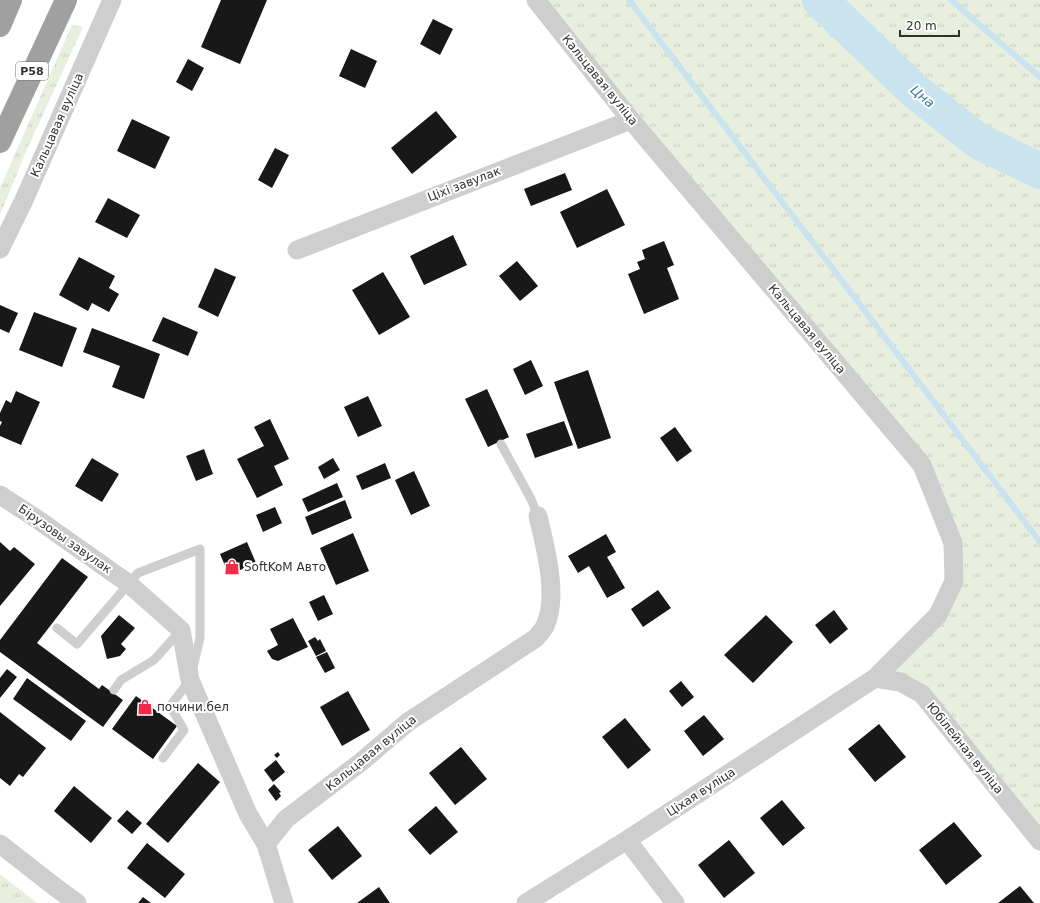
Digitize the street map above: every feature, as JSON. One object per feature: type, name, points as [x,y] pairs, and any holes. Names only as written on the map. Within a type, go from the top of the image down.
[{"type":"highway","points":[[0,26],[11,0]]},
{"type":"highway","name":"Р58","points":[[0,142],[66,0]]},
{"type":"street","name":"Кальцавая вуліца","points":[[0,249],[27,192],[112,0]]},
{"type":"street","name":"Кальцавая вуліца","points":[[536,0],[632,120],[922,465],[953,543],[954,581],[938,615],[875,678]]},
{"type":"street","name":"Ціхі завулак","points":[[297,250],[632,120]]},
{"type":"street","name":"Бірузовы завулак","points":[[0,495],[37,519],[129,584],[181,630]]},
{"type":"street","name":"Кальцавая вуліца","points":[[266,844],[286,818],[361,762],[408,722],[536,638],[545,627],[550,612],[551,584],[538,516]]},
{"type":"street","points":[[181,630],[190,680],[248,814],[266,844],[284,903]]},
{"type":"street","name":"Ціхая вуліца","points":[[526,903],[627,840],[875,678]]},
{"type":"street","name":"Юбілейная вуліца","points":[[875,678],[900,682],[922,694],[1040,841]]},
{"type":"street","points":[[627,840],[675,903]]},
{"type":"street","points":[[0,844],[77,903]]},
{"type":"lane","points":[[501,444],[531,499],[538,516]]},
{"type":"lane","points":[[57,628],[77,644],[138,574],[200,549],[200,638],[190,680],[170,706],[184,730],[163,758]]},
{"type":"lane","points":[[114,690],[121,680],[154,660],[181,630]]},
{"type":"green space","points":[[536,0],[1040,0],[1040,841],[922,694],[875,678],[954,581],[922,465]]},
{"type":"green space","points":[[72,25],[83,27],[28,147],[0,215],[0,188]]},
{"type":"green space","points":[[0,874],[37,903],[0,903]]},
{"type":"building","points":[[221,0],[267,0],[240,64],[201,47]]},
{"type":"building","points":[[433,19],[453,29],[440,55],[420,44]]},
{"type":"building","points":[[351,49],[377,61],[365,88],[339,76]]},
{"type":"building","points":[[188,59],[204,68],[192,91],[176,82]]},
{"type":"building","points":[[436,111],[457,137],[412,174],[391,148]]},
{"type":"building","points":[[132,119],[170,137],[155,169],[117,151]]},
{"type":"building","points":[[275,148],[289,155],[272,188],[258,180]]},
{"type":"building","points":[[565,173],[572,190],[531,206],[524,189]]},
{"type":"building","points":[[607,189],[625,225],[577,248],[560,212]]},
{"type":"building","points":[[108,198],[140,215],[127,238],[95,222]]},
{"type":"building","points":[[453,235],[467,265],[424,285],[410,256]]},
{"type":"building","points":[[664,241],[674,265],[667,268],[679,299],[644,314],[628,274],[640,269],[637,262],[645,259],[642,250]]},
{"type":"building","points":[[79,257],[115,276],[109,288],[119,294],[109,312],[92,303],[88,311],[59,295]]},
{"type":"building","points":[[517,261],[538,286],[520,301],[499,276]]},
{"type":"building","points":[[215,268],[236,277],[218,317],[198,307]]},
{"type":"building","points":[[383,272],[410,317],[379,335],[352,290]]},
{"type":"building","points":[[0,305],[18,313],[9,333],[0,329]]},
{"type":"building","points":[[34,312],[77,328],[62,367],[19,350]]},
{"type":"building","points":[[163,317],[198,332],[188,356],[152,341]]},
{"type":"building","points":[[92,328],[160,354],[144,399],[112,387],[120,366],[83,352]]},
{"type":"building","points":[[531,360],[543,386],[525,395],[513,369]]},
{"type":"building","points":[[588,370],[611,438],[578,449],[554,382]]},
{"type":"building","points":[[487,389],[509,437],[488,447],[465,399]]},
{"type":"building","points":[[16,391],[40,402],[21,445],[0,436],[0,426],[2,422],[0,421],[0,413],[6,400],[11,403]]},
{"type":"building","points":[[368,396],[382,426],[358,437],[344,407]]},
{"type":"building","points":[[270,419],[289,459],[274,466],[283,485],[257,498],[237,459],[264,446],[254,427]]},
{"type":"building","points":[[564,421],[573,445],[535,458],[526,434]]},
{"type":"building","points":[[675,427],[692,451],[677,462],[660,438]]},
{"type":"building","points":[[204,449],[213,474],[196,481],[186,456]]},
{"type":"building","points":[[92,458],[119,474],[102,502],[75,486]]},
{"type":"building","points":[[333,458],[340,470],[324,479],[318,467]]},
{"type":"building","points":[[385,463],[391,478],[362,490],[356,476]]},
{"type":"building","points":[[414,471],[430,506],[411,515],[395,480]]},
{"type":"building","points":[[337,483],[343,497],[308,512],[302,499]]},
{"type":"building","points":[[345,500],[352,518],[312,535],[305,517]]},
{"type":"building","points":[[275,507],[282,523],[263,532],[256,515]]},
{"type":"building","points":[[353,533],[369,571],[336,585],[320,548]]},
{"type":"building","points":[[606,534],[616,552],[607,557],[625,588],[607,598],[589,566],[578,573],[568,556]]},
{"type":"building","points":[[0,542],[10,551],[14,547],[35,564],[0,606]]},
{"type":"building","points":[[247,542],[256,563],[229,575],[220,554]]},
{"type":"building","points":[[62,558],[88,577],[37,643],[99,689],[102,685],[123,700],[103,727],[0,652],[0,640]]},
{"type":"building","points":[[658,590],[671,608],[643,627],[631,609]]},
{"type":"building","points":[[324,595],[333,614],[318,621],[309,602]]},
{"type":"building","points":[[834,610],[848,629],[830,644],[815,625]]},
{"type":"building","points":[[119,615],[135,628],[121,644],[126,649],[120,656],[107,659],[101,636]]},
{"type":"building","points":[[766,615],[793,642],[753,683],[724,655]]},
{"type":"building","points":[[293,618],[308,647],[278,661],[272,659],[267,651],[278,645],[270,629]]},
{"type":"building","points":[[315,637],[318,641],[320,639],[326,651],[316,656],[308,641]]},
{"type":"building","points":[[327,652],[335,668],[325,673],[316,657]]},
{"type":"building","points":[[7,669],[17,677],[0,698],[0,678]]},
{"type":"building","points":[[27,678],[86,721],[71,741],[13,699]]},
{"type":"building","points":[[681,681],[694,697],[682,707],[669,691]]},
{"type":"building","points":[[348,691],[370,730],[342,746],[320,707]]},
{"type":"building","points":[[136,696],[177,726],[153,759],[112,729]]},
{"type":"building","points":[[0,712],[46,748],[23,777],[19,774],[10,786],[0,778]]},
{"type":"building","points":[[704,715],[724,739],[703,756],[684,731]]},
{"type":"building","points":[[625,718],[651,750],[628,769],[602,737]]},
{"type":"building","points":[[879,724],[906,757],[875,782],[848,749]]},
{"type":"building","points":[[461,747],[487,779],[455,805],[429,773]]},
{"type":"building","points":[[278,752],[280,755],[277,758],[274,755]]},
{"type":"building","points":[[276,760],[285,772],[273,782],[264,770]]},
{"type":"building","points":[[198,763],[220,782],[168,843],[146,824]]},
{"type":"building","points":[[274,784],[281,792],[279,793],[281,796],[276,801],[268,790]]},
{"type":"building","points":[[74,786],[112,818],[91,843],[54,811]]},
{"type":"building","points":[[782,800],[805,828],[783,846],[760,818]]},
{"type":"building","points":[[436,806],[458,832],[430,855],[408,830]]},
{"type":"building","points":[[127,810],[142,823],[132,834],[117,821]]},
{"type":"building","points":[[954,822],[982,856],[946,885],[919,850]]},
{"type":"building","points":[[338,826],[362,856],[332,880],[308,850]]},
{"type":"building","points":[[729,840],[755,873],[724,898],[698,865]]},
{"type":"building","points":[[147,843],[185,874],[165,898],[127,868]]},
{"type":"building","points":[[1020,886],[1034,903],[998,903]]},
{"type":"building","points":[[379,887],[390,903],[357,903]]},
{"type":"building","points":[[143,897],[151,903],[138,903]]},
{"type":"waterway","points":[[629,0],[1040,542]]},
{"type":"waterway","name":"Цна","points":[[820,0],[916,92],[978,141],[1040,171]]},
{"type":"waterway","points":[[951,0],[1040,77]]},
{"type":"place","name":"SoftKoM Авто","points":[[232,567]]},
{"type":"place","name":"почини.бел","points":[[145,707]]}]
